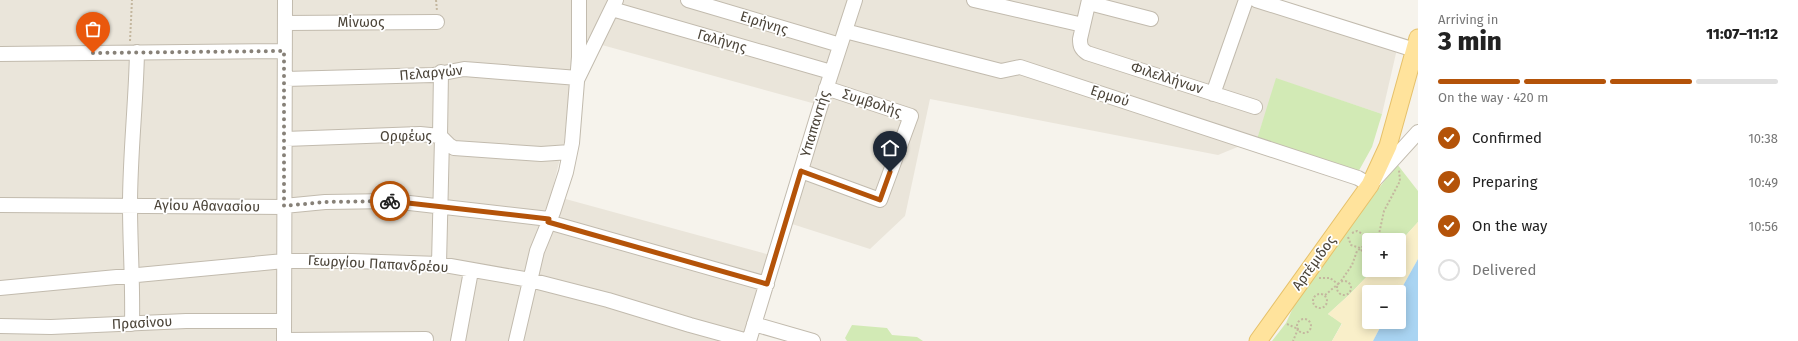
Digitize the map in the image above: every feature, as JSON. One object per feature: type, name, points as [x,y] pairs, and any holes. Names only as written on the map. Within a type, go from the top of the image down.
[{"type":"main road","name":"Αρτέμιδος","points":[[1258,341],[1370,185],[1388,146],[1417,46]]},
{"type":"street","points":[[285,0],[284,341],[426,339]]},
{"type":"street","points":[[516,341],[537,251],[566,172],[570,152],[578,78],[579,0]]},
{"type":"street","name":"Ειρήνης","points":[[688,0],[840,45]]},
{"type":"street","name":"Υπαπαντής","points":[[748,341],[767,284],[831,72],[855,0]]},
{"type":"street","points":[[974,0],[1083,25]]},
{"type":"street","name":"Φιλελλήνων","points":[[1089,1],[1080,45],[1087,53],[1096,54],[1213,94],[1246,0]]},
{"type":"street","points":[[1256,0],[1417,46]]},
{"type":"street","points":[[1089,1],[1151,19]]},
{"type":"street","points":[[578,78],[614,4]]},
{"type":"street","name":"Γαλήνης","points":[[614,4],[831,72]]},
{"type":"street","name":"Μίνωος","points":[[285,23],[437,22]]},
{"type":"street","name":"Ερμού","points":[[845,31],[1002,71],[1020,67],[1351,175],[1364,180],[1370,185]]},
{"type":"street","points":[[0,54],[284,51]]},
{"type":"street","points":[[132,324],[133,275],[130,205],[132,128],[136,84],[133,52]]},
{"type":"street","name":"Πελαργών","points":[[284,79],[433,75],[441,72],[464,69],[578,78]]},
{"type":"street","points":[[438,264],[441,72]]},
{"type":"street","name":"Συμβολής","points":[[801,171],[880,200],[911,116],[826,88]]},
{"type":"street","points":[[1213,94],[1255,107]]},
{"type":"street","points":[[1370,185],[1418,132]]},
{"type":"street","name":"Ορφέως","points":[[284,140],[420,134],[441,137],[454,148],[541,154],[570,152]]},
{"type":"street","name":"Αγίου Αθανασίου","points":[[0,205],[284,206],[374,201],[439,206],[549,221],[767,284]]},
{"type":"street","name":"Γεωργίου Παπανδρέου","points":[[0,288],[284,261],[352,260],[438,264],[471,271],[530,280],[608,300],[748,341]]},
{"type":"street","points":[[458,341],[471,271]]},
{"type":"street","name":"Πρασίνου","points":[[0,326],[51,327],[186,321],[284,321]]},
{"type":"street","points":[[754,324],[813,341]]},
{"type":"path","points":[[132,0],[133,52]]},
{"type":"path","points":[[1379,233],[1384,212],[1400,181],[1399,163],[1396,158]]},
{"type":"path","points":[[1362,235],[1357,232],[1348,236],[1351,245],[1360,248],[1362,251]]},
{"type":"path","points":[[1324,296],[1341,281],[1352,265],[1357,251],[1360,248]]},
{"type":"path","points":[[1312,279],[1326,277],[1338,284]]},
{"type":"path","points":[[1338,284],[1338,292],[1342,295],[1347,294],[1350,291],[1351,286],[1348,282],[1341,281]]},
{"type":"path","points":[[1320,294],[1324,296],[1327,300],[1327,304],[1321,309],[1316,307],[1313,302],[1314,298],[1320,294]]},
{"type":"path","points":[[1287,324],[1298,329],[1303,333],[1307,333],[1311,329],[1311,325],[1306,320],[1298,322],[1298,329],[1293,341]]},
{"type":"shaded area","points":[[0,0],[1247,0],[1397,49],[1382,114],[1277,79],[1257,139],[1218,155],[930,99],[905,216],[870,249],[792,224],[823,106],[602,45],[574,45],[564,142],[551,195],[770,255],[746,341],[0,341]]},
{"type":"green space","points":[[1276,78],[1382,114],[1372,147],[1357,174],[1257,139]]},
{"type":"green space","points":[[1397,164],[1418,191],[1418,222],[1406,235],[1406,233],[1362,233],[1362,277],[1366,277],[1328,314],[1342,323],[1332,341],[1272,341],[1286,323],[1298,297]]},
{"type":"green space","points":[[852,325],[887,328],[892,335],[917,337],[923,341],[847,341],[845,338]]},
{"type":"sand","points":[[1418,222],[1418,259],[1403,285],[1362,285],[1362,329],[1379,329],[1373,341],[1332,341],[1342,324],[1328,314],[1366,277],[1406,277],[1406,235]]},
{"type":"water","points":[[1418,259],[1418,341],[1373,341],[1379,329],[1406,329],[1406,285],[1403,285]]},
{"type":"way so far","points":[[93,53],[284,51],[284,206],[324,202],[390,201]]},
{"type":"route","points":[[390,201],[549,219],[548,222],[767,284],[801,171],[880,200],[890,172]]}]
